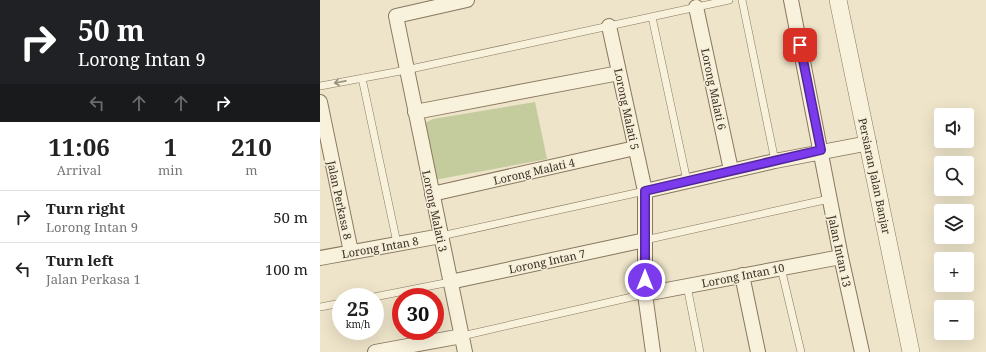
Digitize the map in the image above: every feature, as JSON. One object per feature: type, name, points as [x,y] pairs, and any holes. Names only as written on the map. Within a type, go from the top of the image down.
[{"type":"street","name":"Lorong Malati 3","points":[[465,352],[396,16],[467,0]]},
{"type":"street","name":"Jalan Intan 13","points":[[791,0],[821,150],[829,199],[862,352]]},
{"type":"street","name":"Persiaran Jalan Banjar","points":[[838,0],[869,143],[911,352]]},
{"type":"street","name":"Lorong Malati 6","points":[[701,4],[731,170]]},
{"type":"street","name":"Lorong Malati 5","points":[[609,26],[645,191],[645,294],[649,351]]},
{"type":"street","points":[[415,112],[619,73]]},
{"type":"street","name":"Jalan Perkasa 8","points":[[320,102],[351,252]]},
{"type":"street","points":[[645,191],[821,150],[869,143]]},
{"type":"street","name":"Lorong Malati 4","points":[[432,194],[635,148]]},
{"type":"street","name":"Lorong Intan 8","points":[[320,258],[441,236]]},
{"type":"street","name":"Lorong Intan 7","points":[[450,282],[645,240]]},
{"type":"street","name":"Lorong Intan 10","points":[[645,294],[841,257]]},
{"type":"street","points":[[742,275],[758,352]]},
{"type":"street","points":[[380,351],[462,336]]},
{"type":"lane","points":[[320,86],[406,70],[652,17],[701,4],[729,0]]},
{"type":"lane","points":[[742,0],[775,160]]},
{"type":"lane","points":[[652,17],[687,181]]},
{"type":"lane","points":[[362,78],[397,243]]},
{"type":"lane","points":[[441,236],[645,191]]},
{"type":"lane","points":[[645,240],[829,199]]},
{"type":"lane","points":[[781,268],[800,352]]},
{"type":"lane","points":[[384,295],[450,282]]},
{"type":"lane","points":[[687,286],[700,352]]},
{"type":"lane","points":[[462,336],[645,294]]},
{"type":"lane","points":[[320,307],[332,305]]},
{"type":"green space","points":[[535,102],[547,159],[434,180],[421,132],[425,123],[433,119]]},
{"type":"route","points":[[645,280],[645,191],[821,150],[800,45]]}]
